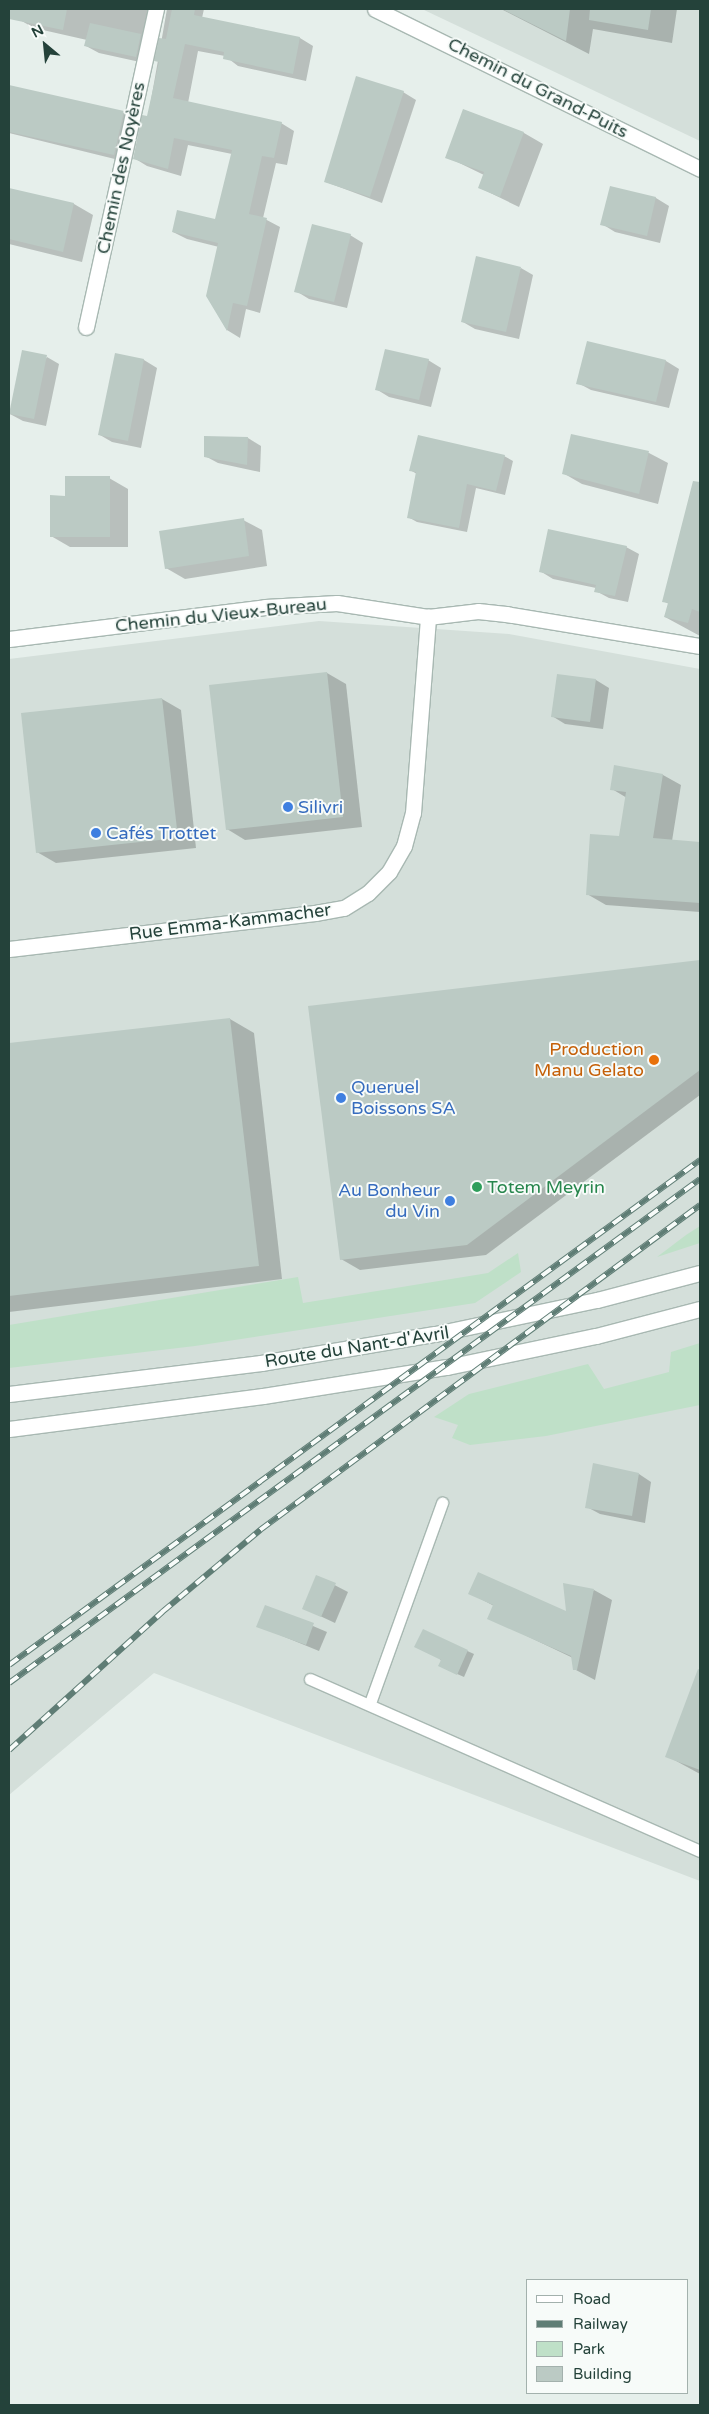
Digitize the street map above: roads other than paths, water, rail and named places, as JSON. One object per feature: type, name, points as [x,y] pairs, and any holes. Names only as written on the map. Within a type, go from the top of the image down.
[{"type":"street","name":"Chemin des Noyères","points":[[86,326],[156,9]]},
{"type":"street","name":"Chemin du Grand-Puits","points":[[376,9],[700,169]]},
{"type":"street","name":"Chemin du Vieux-Bureau","points":[[9,639],[297,605],[337,603],[428,617],[478,611],[506,614],[700,646]]},
{"type":"street","name":"Rue Emma-Kammacher","points":[[9,950],[315,913],[344,908],[368,893],[389,872],[404,846],[412,813],[428,617]]},
{"type":"street","name":"Route du Nant-d'Avril","points":[[9,1394],[261,1363],[434,1334],[597,1300],[700,1273]]},
{"type":"street","name":"Route du Nant-d'Avril","points":[[9,1429],[263,1396],[447,1367],[596,1336],[700,1309]]},
{"type":"lane","points":[[370,1703],[442,1503]]},
{"type":"lane","points":[[310,1679],[370,1703],[700,1851]]},
{"type":"railway","points":[[9,1665],[700,1160]]},
{"type":"railway","points":[[9,1683],[700,1179]]},
{"type":"railway","points":[[9,1750],[162,1612],[260,1530],[700,1205]]},
{"type":"place","name":"Silivri","points":[[288,807]]},
{"type":"place","name":"Cafés Trottet","points":[[96,833]]},
{"type":"place","name":"Production Manu Gelato","points":[[654,1060]]},
{"type":"place","name":"Queruel Boissons SA","points":[[341,1098]]},
{"type":"place","name":"Totem Meyrin","points":[[477,1187]]},
{"type":"place","name":"Au Bonheur du Vin","points":[[450,1201]]}]
